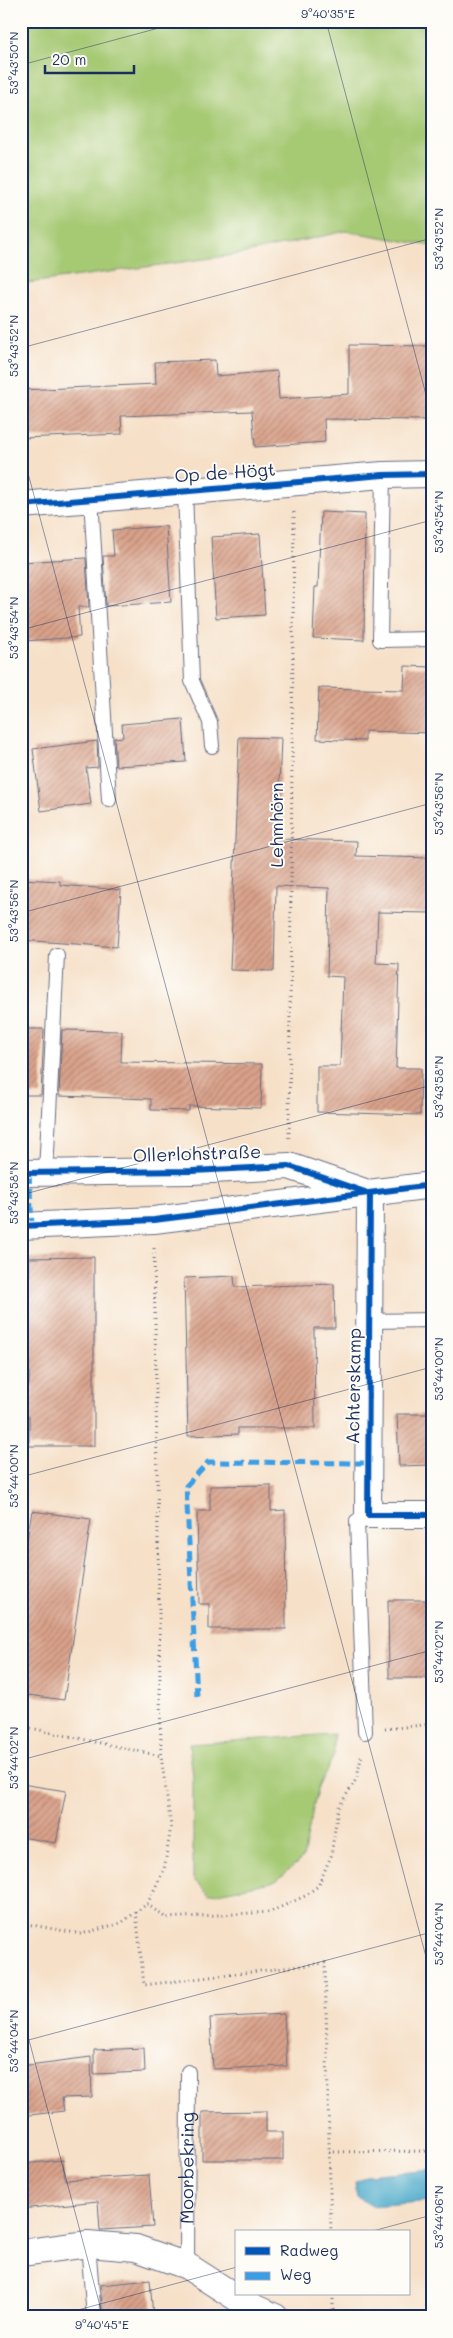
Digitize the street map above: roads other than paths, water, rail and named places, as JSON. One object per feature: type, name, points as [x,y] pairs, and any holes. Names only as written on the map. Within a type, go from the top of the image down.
[{"type":"street","name":"Op de Högt","points":[[21,505],[91,498],[294,484],[383,475],[432,474]]},
{"type":"street","name":"Ollerlohstraße","points":[[34,1172],[192,1171],[289,1166],[370,1193]]},
{"type":"street","name":"Ollerlohstraße","points":[[21,1226],[154,1220],[432,1185]]},
{"type":"street","name":"Achterskamp","points":[[368,1515],[370,1193]]},
{"type":"street","points":[[368,1515],[432,1514]]},
{"type":"street","points":[[21,2254],[88,2244],[136,2248],[187,2266],[248,2305],[275,2317]]},
{"type":"lane","points":[[383,475],[380,640],[432,639]]},
{"type":"lane","points":[[186,491],[192,681],[210,722],[212,746]]},
{"type":"lane","points":[[91,498],[109,800]]},
{"type":"lane","points":[[34,1172],[57,955]]},
{"type":"lane","points":[[370,1321],[432,1320]]},
{"type":"lane","points":[[365,1732],[357,1521],[368,1515]]},
{"type":"lane","name":"Moorbekring","points":[[187,2266],[188,2072]]},
{"type":"lane","points":[[88,2244],[94,2317]]},
{"type":"water","points":[[432,2169],[432,2201],[372,2206],[357,2197],[355,2182],[367,2175]]}]
